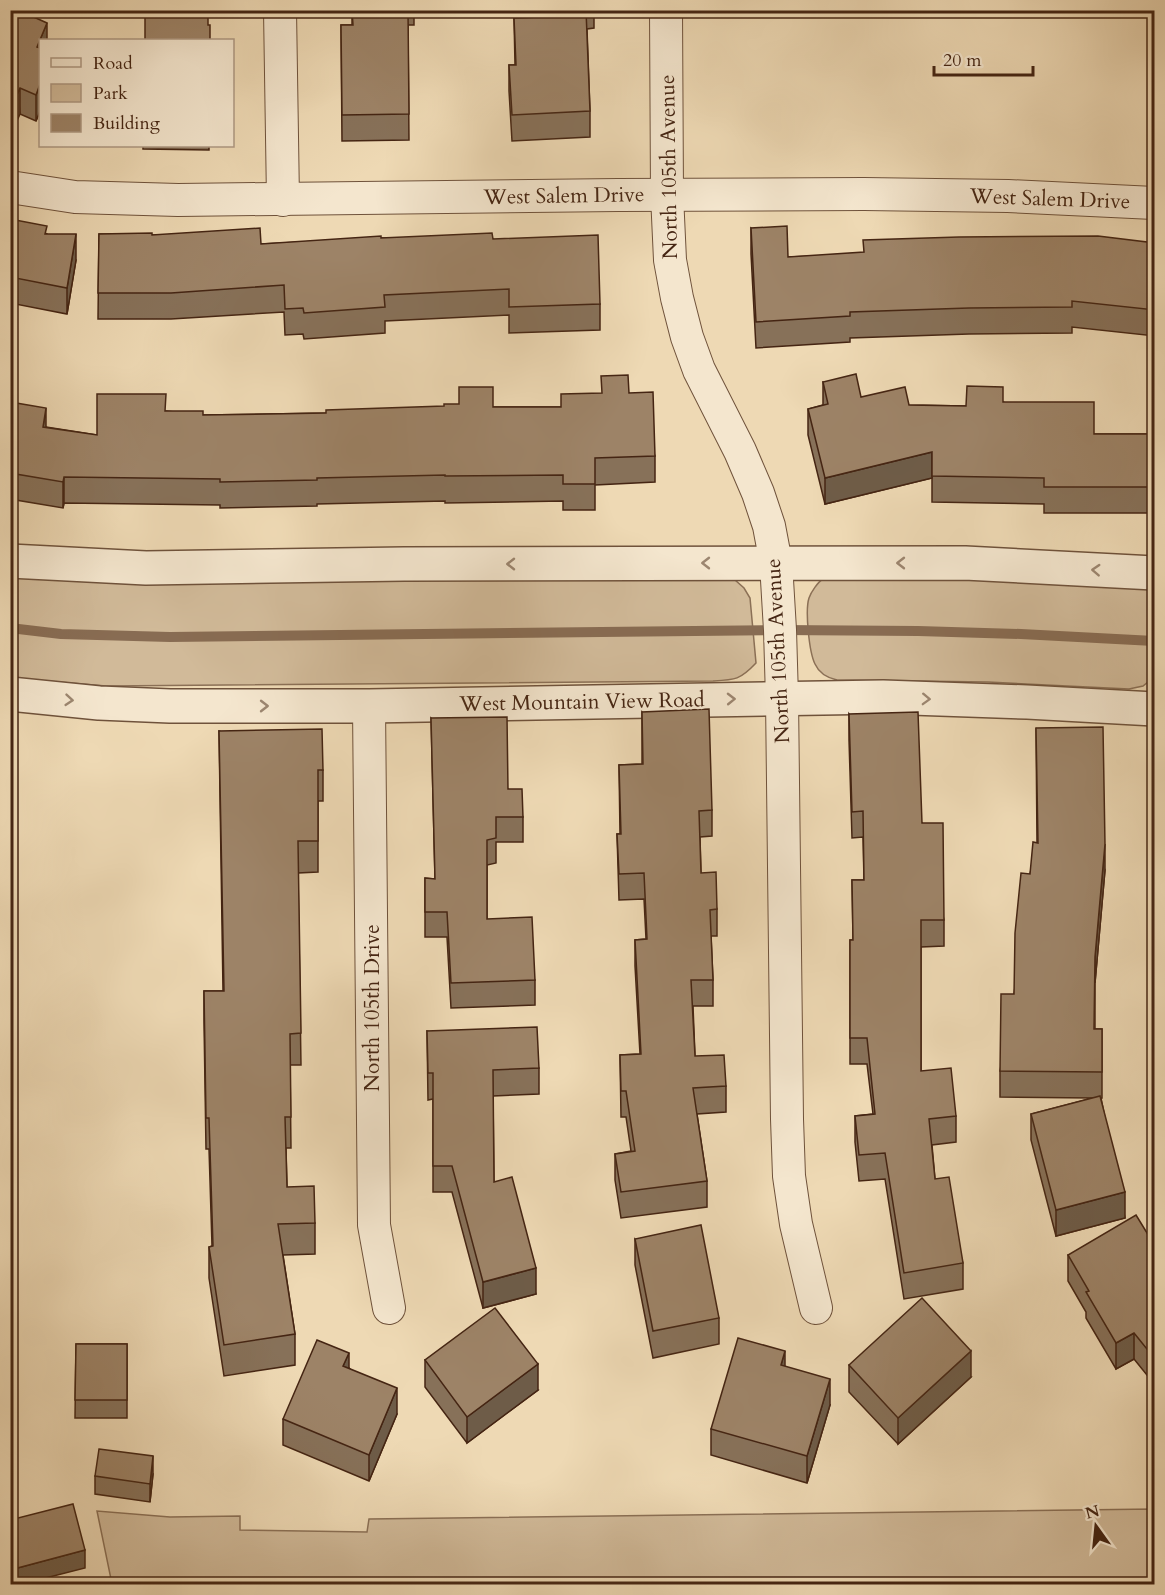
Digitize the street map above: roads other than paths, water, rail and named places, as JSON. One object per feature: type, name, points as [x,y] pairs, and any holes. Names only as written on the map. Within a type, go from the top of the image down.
[{"type":"street","points":[[280,10],[283,200]]},
{"type":"street","name":"North 105th Avenue","points":[[666,10],[667,195],[670,260],[677,298],[687,337],[699,370],[740,451],[758,493],[769,526],[776,563],[782,698],[789,1176],[796,1224],[816,1308]]},
{"type":"street","name":"West Salem Drive","points":[[10,187],[75,197],[178,200],[864,194],[997,196],[1155,203]]},
{"type":"street","points":[[10,561],[146,568],[404,564],[965,563],[1155,573]]},
{"type":"street","name":"West Mountain View Road","points":[[10,694],[99,703],[170,706],[369,706],[782,698],[905,698],[1155,709]]},
{"type":"street","name":"North 105th Drive","points":[[369,706],[374,1225],[389,1308]]},
{"type":"waterway","points":[[10,628],[61,634],[170,637],[780,630],[918,631],[1154,641]]}]
